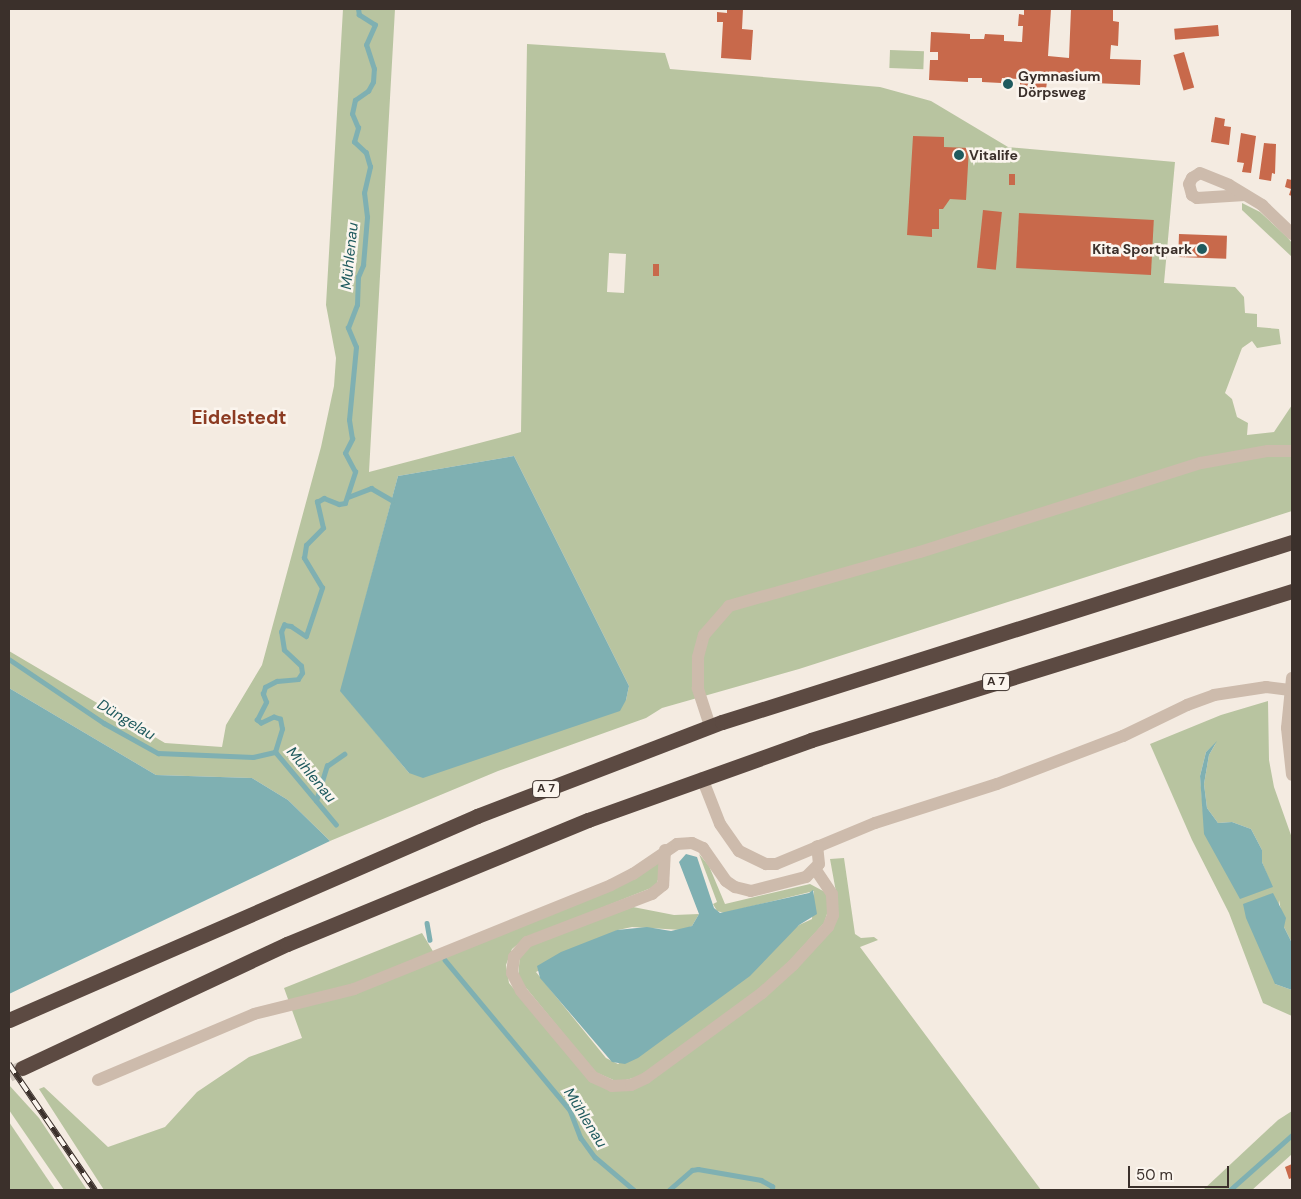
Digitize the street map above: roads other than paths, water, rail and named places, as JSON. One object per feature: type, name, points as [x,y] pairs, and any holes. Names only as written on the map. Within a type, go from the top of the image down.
[{"type":"highway","name":"A 7","points":[[9,1020],[477,816],[710,726],[1292,542]]},
{"type":"highway","name":"A 7","points":[[22,1068],[287,944],[588,820],[702,778],[922,705],[1292,591]]},
{"type":"street","points":[[1245,195],[1281,220],[1292,234]]},
{"type":"street","points":[[710,726],[698,688],[698,657],[704,635],[728,606],[920,552],[1201,463],[1268,451],[1292,451]]},
{"type":"street","points":[[702,778],[720,824],[739,851],[766,864],[776,864],[817,846],[1123,736],[1187,705],[1214,695],[1291,684],[1287,728],[1292,775]]},
{"type":"street","points":[[98,1080],[254,1014],[354,989],[611,885],[633,874],[677,844],[692,843],[704,848],[726,881],[744,890],[771,888],[806,877],[816,870]]},
{"type":"street","points":[[666,850],[663,885],[652,894],[527,942],[514,957],[512,972],[520,991],[593,1077],[612,1086],[631,1085],[646,1078],[762,993],[799,959],[828,927],[833,914],[832,894],[816,870],[817,846]]},
{"type":"water","points":[[514,456],[629,686],[626,700],[620,711],[423,778],[409,773],[340,691],[398,476]]},
{"type":"water","points":[[9,688],[156,775],[252,778],[288,800],[330,841],[9,994]]},
{"type":"water","points":[[1217,741],[1209,755],[1204,784],[1207,808],[1218,823],[1232,822],[1251,829],[1262,850],[1262,862],[1273,887],[1240,899],[1204,834],[1200,776],[1206,752]]},
{"type":"water","points":[[686,854],[697,857],[714,908],[720,913],[809,893],[813,890],[817,914],[799,925],[750,976],[638,1058],[625,1064],[612,1062],[540,978],[537,966],[561,952],[617,930],[647,927],[671,931],[692,926],[699,914],[679,862]]},
{"type":"water","points":[[1273,893],[1286,918],[1284,927],[1292,943],[1292,990],[1275,984],[1246,918],[1243,904]]},
{"type":"waterway","name":"Mühlenau","points":[[336,825],[275,752],[282,729],[280,719],[274,717],[261,723],[257,720],[266,702],[263,694],[265,687],[277,681],[298,679],[302,673],[301,666],[284,650],[281,632],[284,625],[291,626],[306,636],[322,588],[304,558],[306,545],[323,528],[317,502],[324,498],[339,504],[345,503],[355,472],[345,453],[352,439],[349,420],[356,347],[348,328],[357,305],[358,277],[363,265],[367,217],[364,193],[370,167],[366,153],[354,142],[358,128],[352,114],[355,100],[368,91],[373,82],[374,69],[366,45],[375,25],[359,15],[358,9]]},
{"type":"waterway","name":"Mühlenau","points":[[348,497],[371,488],[392,500]]},
{"type":"waterway","name":"Düngelau","points":[[9,659],[104,723],[158,753],[253,757],[275,752]]},
{"type":"waterway","points":[[316,801],[327,766],[344,754]]},
{"type":"waterway","name":"Mühlenau","points":[[427,923],[430,940]]},
{"type":"waterway","name":"Mühlenau","points":[[445,960],[570,1110],[581,1138],[595,1157],[634,1190]]},
{"type":"waterway","points":[[1230,1190],[1292,1135]]},
{"type":"waterway","points":[[669,1190],[692,1170],[698,1169],[761,1180],[772,1186],[773,1190]]},
{"type":"tunnel","points":[[9,1074],[22,1068]]},
{"type":"railway","points":[[9,1064],[95,1190]]},
{"type":"place","name":"Gymnasium Dörpsweg","points":[[1008,84]]},
{"type":"place","name":"Vitalife","points":[[959,155]]},
{"type":"place","name":"Kita Sportpark","points":[[1202,249]]},
{"type":"district","name":"Eidelstedt","points":[[239,418]]}]
